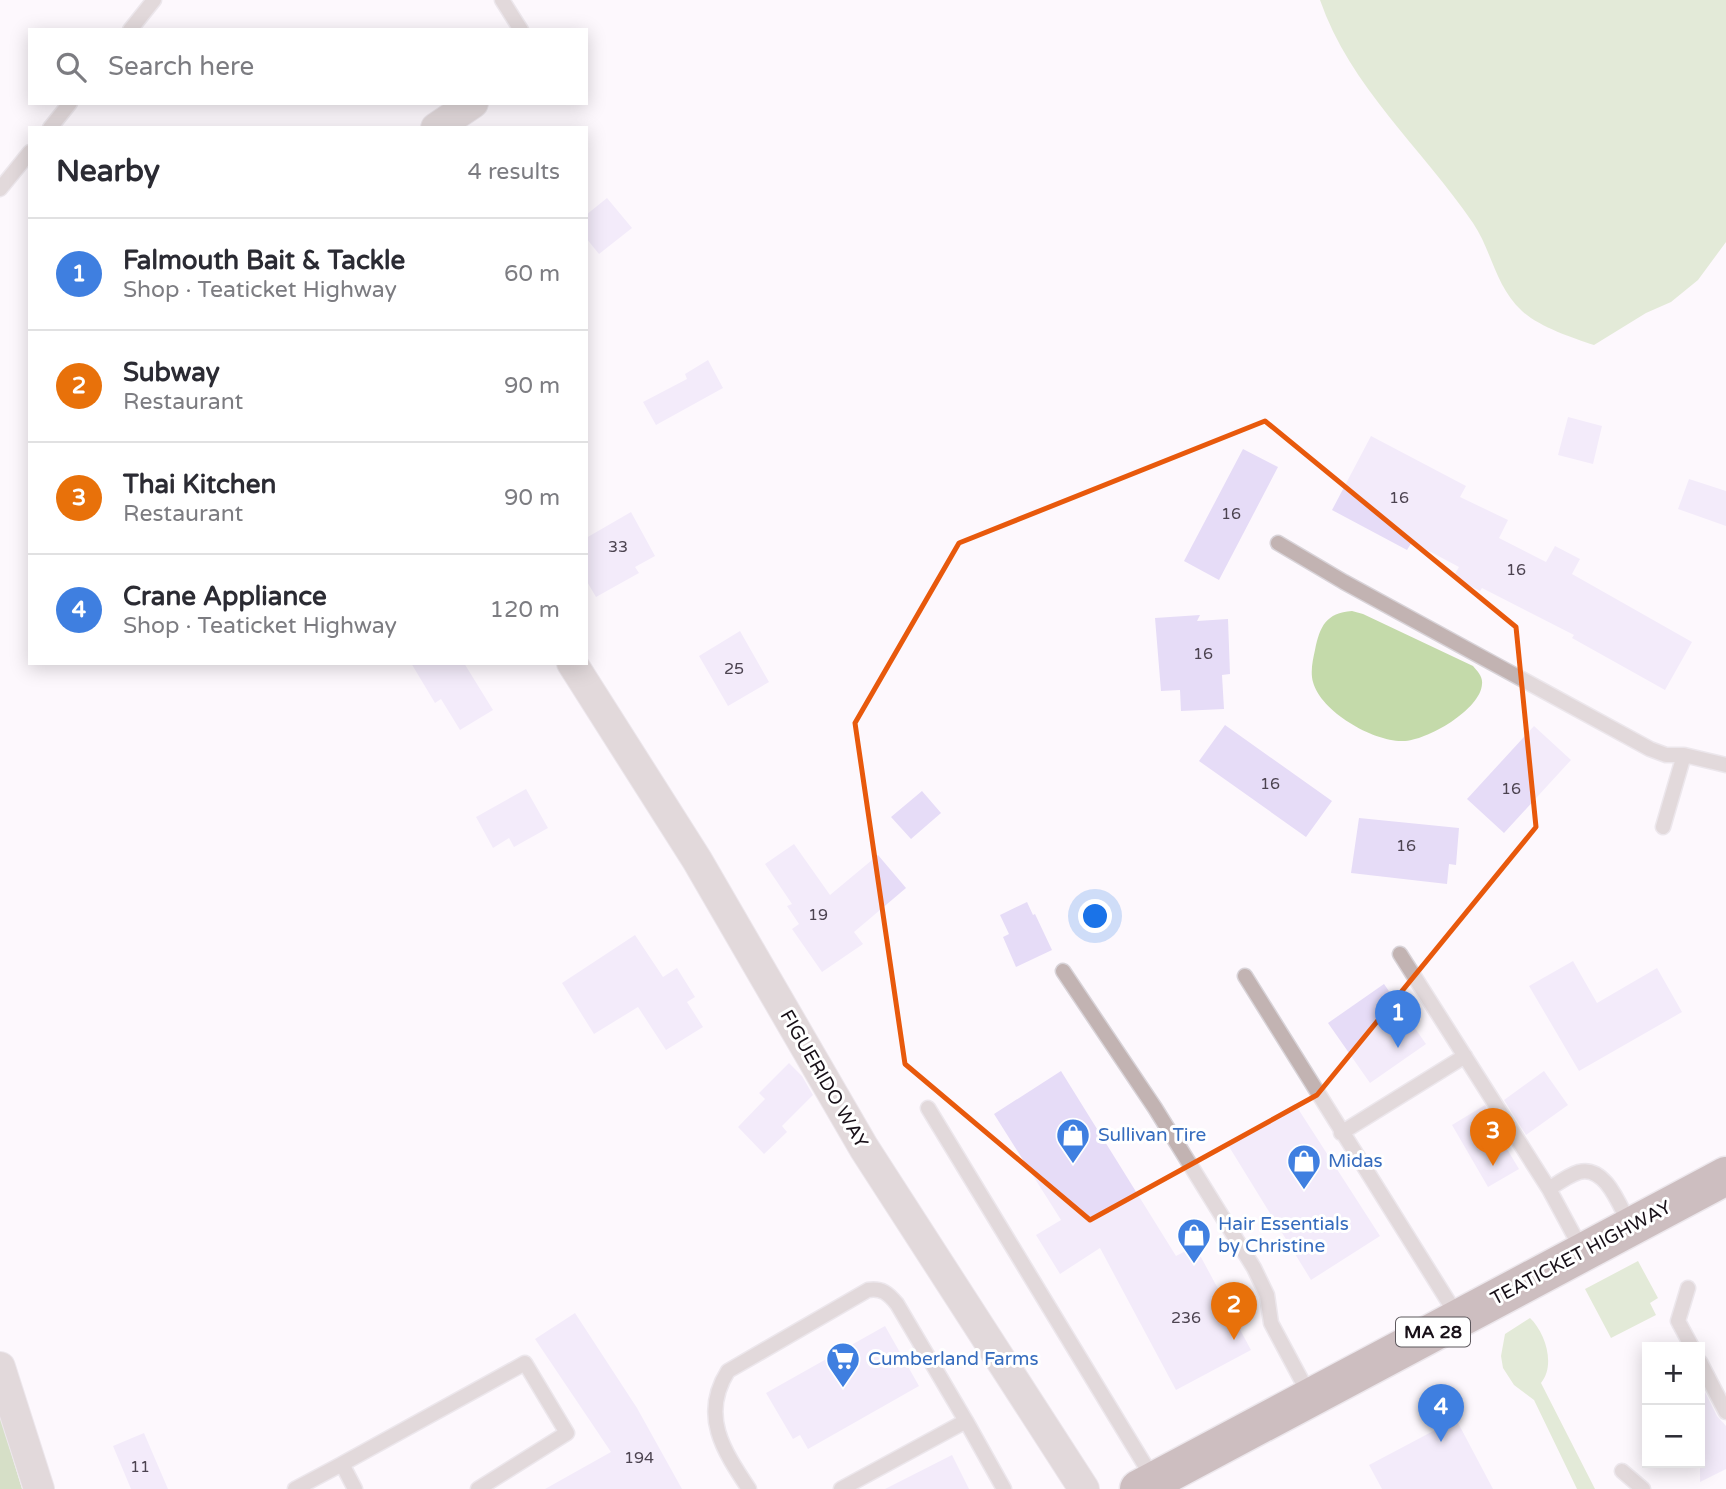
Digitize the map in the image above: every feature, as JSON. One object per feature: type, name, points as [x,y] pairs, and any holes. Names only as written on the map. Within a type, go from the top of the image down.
[{"type":"main road","name":"TEATICKET HIGHWAY","points":[[1147,1485],[1726,1175]]},
{"type":"street","points":[[439,126],[470,105]]},
{"type":"street","name":"FIGUERIDO WAY","points":[[573,665],[696,860],[864,1148],[1084,1489]]},
{"type":"street","points":[[0,1367],[39,1489]]},
{"type":"lane","points":[[132,28],[154,0]]},
{"type":"lane","points":[[502,0],[520,28]]},
{"type":"lane","points":[[52,126],[68,105]]},
{"type":"lane","points":[[0,189],[28,154]]},
{"type":"lane","points":[[1278,542],[1344,582],[1650,749],[1666,755],[1684,755],[1726,765]]},
{"type":"lane","points":[[1663,827],[1684,755]]},
{"type":"lane","points":[[1400,954],[1549,1189],[1583,1252]]},
{"type":"lane","points":[[1063,971],[1155,1108],[1254,1268],[1267,1295],[1271,1323],[1311,1397]]},
{"type":"lane","points":[[1245,976],[1459,1318]]},
{"type":"lane","points":[[1341,1133],[1465,1056]]},
{"type":"lane","points":[[928,1108],[1147,1485]]},
{"type":"lane","points":[[1549,1189],[1577,1172],[1587,1171],[1599,1175],[1606,1182],[1631,1226]]},
{"type":"lane","points":[[1688,1288],[1678,1321],[1689,1342]]},
{"type":"lane","points":[[749,1489],[735,1468],[715,1425],[720,1384],[728,1371],[868,1290],[878,1289],[889,1294],[897,1304],[1004,1489]]},
{"type":"lane","points":[[295,1489],[525,1363],[567,1433],[478,1489]]},
{"type":"lane","points":[[1705,1372],[1726,1412]]},
{"type":"lane","points":[[841,1489],[966,1421]]},
{"type":"lane","points":[[342,1464],[355,1489]]},
{"type":"lane","points":[[1622,1471],[1624,1489]]},
{"type":"lane","points":[[1622,1471],[1633,1489]]},
{"type":"lane","points":[[1622,1471],[1643,1489]]},
{"type":"highlighted area","points":[[1265,421],[1516,627],[1536,827],[1317,1095],[1090,1220],[905,1064],[855,723],[959,543]]},
{"type":"green space","points":[[1320,0],[1726,0],[1726,242],[1698,280],[1671,302],[1646,313],[1594,345],[1537,322],[1513,301],[1473,223],[1349,61]]},
{"type":"green space","points":[[1352,611],[1473,666],[1482,684],[1473,703],[1438,730],[1403,741],[1364,731],[1337,714],[1326,704],[1313,682],[1313,661],[1319,634],[1326,622],[1343,612]]},
{"type":"green space","points":[[1638,1261],[1658,1298],[1650,1303],[1656,1315],[1611,1338],[1585,1289]]},
{"type":"green space","points":[[1530,1318],[1547,1349],[1548,1367],[1541,1383],[1595,1489],[1577,1489],[1534,1400],[1514,1385],[1503,1368],[1501,1356],[1505,1334]]},
{"type":"green space","points":[[0,1416],[22,1489],[0,1489]]},
{"type":"building","points":[[607,198],[632,228],[599,254],[588,240],[588,213]]},
{"type":"building","points":[[708,360],[723,388],[656,425],[643,402],[687,379],[685,374]]},
{"type":"building","points":[[1568,417],[1602,426],[1593,464],[1558,455]]},
{"type":"building","points":[[1371,436],[1466,486],[1460,497],[1508,520],[1499,538],[1546,562],[1555,546],[1580,559],[1572,574],[1692,642],[1665,690],[1572,638],[1574,635],[1482,588],[1480,591],[1453,577],[1459,567],[1412,542],[1407,550],[1332,510]]},
{"type":"building","points":[[1243,449],[1278,467],[1219,580],[1184,561]]},
{"type":"building","points":[[1689,479],[1726,491],[1726,526],[1678,509]]},
{"type":"building","points":[[631,512],[655,556],[635,567],[639,573],[596,597],[588,583],[588,537]]},
{"type":"building","points":[[1200,615],[1197,621],[1228,619],[1230,674],[1222,675],[1224,709],[1181,711],[1180,690],[1161,691],[1155,618]]},
{"type":"building","points":[[740,631],[769,682],[728,706],[699,656]]},
{"type":"building","points":[[412,665],[465,665],[493,710],[460,730],[441,699],[435,703]]},
{"type":"building","points":[[1225,725],[1332,801],[1306,837],[1199,761]]},
{"type":"building","points":[[1534,726],[1571,760],[1504,833],[1467,799]]},
{"type":"building","points":[[526,789],[548,828],[514,847],[509,838],[493,848],[476,817]]},
{"type":"building","points":[[922,791],[941,813],[911,839],[891,817]]},
{"type":"building","points":[[1359,818],[1459,828],[1456,865],[1449,864],[1447,884],[1351,873]]},
{"type":"building","points":[[794,844],[830,895],[878,855],[906,888],[854,932],[863,944],[822,972],[792,929],[799,924],[787,906],[792,904],[765,864]]},
{"type":"building","points":[[1027,902],[1052,950],[1016,967],[1003,937],[1009,934],[1000,915]]},
{"type":"building","points":[[635,935],[663,977],[677,968],[695,997],[687,1002],[703,1027],[666,1050],[638,1007],[594,1034],[562,983]]},
{"type":"building","points":[[1573,961],[1597,1003],[1657,968],[1682,1012],[1579,1071],[1529,986]]},
{"type":"building","points":[[1384,984],[1426,1044],[1370,1083],[1328,1023]]},
{"type":"building","points":[[789,1063],[802,1076],[813,1095],[782,1126],[787,1132],[764,1154],[738,1127],[765,1099],[759,1093]]},
{"type":"building","points":[[1061,1071],[1176,1256],[1195,1246],[1251,1350],[1176,1390],[1100,1248],[1060,1274],[1036,1235],[1061,1220],[994,1114]]},
{"type":"building","points":[[1544,1071],[1568,1105],[1526,1135],[1504,1100]]},
{"type":"building","name":"Midas","points":[[1295,1104],[1380,1236],[1311,1280],[1228,1145]]},
{"type":"building","points":[[1485,1105],[1510,1146],[1507,1149],[1519,1169],[1488,1187],[1452,1125]]},
{"type":"building","points":[[575,1313],[637,1408],[682,1489],[545,1489],[611,1452],[535,1339]]},
{"type":"building","name":"Cumberland Farms","points":[[885,1326],[919,1386],[808,1449],[800,1435],[793,1439],[766,1393]]},
{"type":"building","points":[[1705,1392],[1717,1416],[1726,1426],[1726,1469],[1700,1482],[1700,1468],[1705,1468]]},
{"type":"building","points":[[1456,1419],[1493,1489],[1382,1489],[1369,1465]]},
{"type":"building","points":[[144,1433],[168,1489],[131,1489],[113,1446]]},
{"type":"building","points":[[952,1455],[969,1489],[885,1489]]},
{"type":"place","name":"Falmouth Bait & Tackle","points":[[1398,1048]]},
{"type":"place","name":"Sullivan Tire","points":[[1073,1165]]},
{"type":"place","name":"Thai Kitchen","points":[[1493,1166]]},
{"type":"place","name":"Midas","points":[[1304,1191]]},
{"type":"place","name":"Hair Essentials by Christine","points":[[1194,1265]]},
{"type":"place","name":"Subway","points":[[1234,1340]]},
{"type":"place","name":"Cumberland Farms","points":[[843,1389]]},
{"type":"place","name":"Crane Appliance","points":[[1441,1442]]}]
